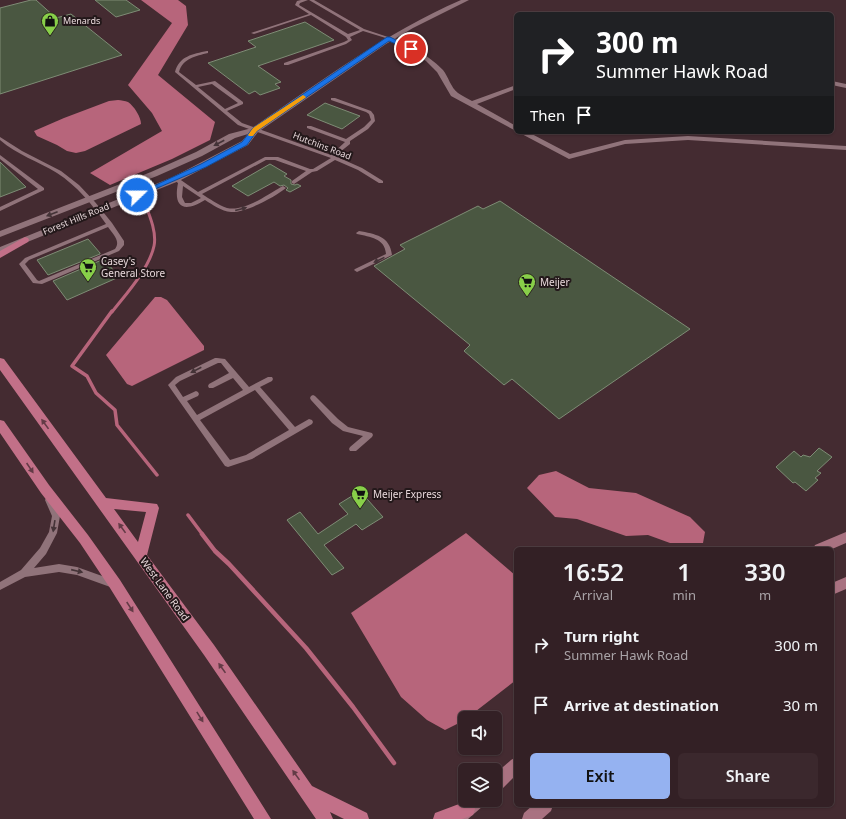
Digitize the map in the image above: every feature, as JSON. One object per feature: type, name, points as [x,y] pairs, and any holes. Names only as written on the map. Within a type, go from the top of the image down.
[{"type":"main road","points":[[0,255],[25,240]]},
{"type":"main road","name":"West Lane Road","points":[[0,362],[209,650],[326,819]]},
{"type":"main road","points":[[0,424],[45,489],[84,538],[115,584],[263,819]]},
{"type":"main road","points":[[103,503],[153,508],[141,555]]},
{"type":"main road","points":[[825,547],[846,538]]},
{"type":"main road","points":[[834,588],[846,583]]},
{"type":"main road","points":[[502,778],[514,767]]},
{"type":"main road","points":[[305,789],[320,799],[361,819]]},
{"type":"main road","points":[[530,819],[543,807]]},
{"type":"main road","points":[[441,819],[467,809]]},
{"type":"street","name":"Forest Hills Road","points":[[0,250],[98,210],[178,181],[245,143],[255,130],[389,38],[466,0]]},
{"type":"street","points":[[389,38],[411,49],[428,60],[440,71],[454,94],[514,128]]},
{"type":"street","points":[[834,83],[846,86]]},
{"type":"street","points":[[470,104],[514,88]]},
{"type":"street","name":"Forest Hills Road","points":[[0,234],[175,165],[232,136],[255,130]]},
{"type":"street","points":[[526,134],[568,157],[625,142],[688,138],[846,148]]},
{"type":"lane","points":[[306,0],[298,2],[297,5],[348,36]]},
{"type":"lane","points":[[311,0],[363,30],[389,38]]},
{"type":"lane","points":[[253,33],[312,14]]},
{"type":"lane","points":[[348,36],[363,30]]},
{"type":"lane","points":[[286,64],[345,43],[350,40],[348,36]]},
{"type":"lane","name":"Hutchins Road","points":[[207,52],[184,60],[178,64],[176,72],[240,124],[333,157],[360,169],[381,182]]},
{"type":"lane","points":[[195,87],[213,82],[241,103],[224,111]]},
{"type":"lane","points":[[294,182],[310,171],[315,170],[333,157],[348,143],[348,141],[366,128],[373,120],[370,112],[333,99]]},
{"type":"lane","points":[[309,127],[348,141]]},
{"type":"lane","points":[[0,138],[14,149],[72,181],[110,224],[121,241],[121,245],[117,250],[40,283],[35,282],[22,264],[27,259],[110,224]]},
{"type":"lane","points":[[0,158],[42,189],[0,209]]},
{"type":"lane","points":[[198,194],[265,159],[276,158],[310,171]]},
{"type":"lane","points":[[178,181],[226,210],[240,210],[283,188]]},
{"type":"lane","points":[[178,181],[178,200],[181,204],[186,206],[192,205],[205,198]]},
{"type":"lane","points":[[357,270],[389,254],[387,245],[376,236],[360,233]]},
{"type":"lane","points":[[248,391],[223,361],[217,360],[178,379],[171,385],[228,464],[249,457],[309,422]]},
{"type":"lane","points":[[211,386],[234,374]]},
{"type":"lane","points":[[196,419],[270,379]]},
{"type":"lane","points":[[256,387],[294,430]]},
{"type":"lane","points":[[182,400],[196,394]]},
{"type":"lane","points":[[313,398],[335,421],[346,428],[369,435],[353,449]]},
{"type":"lane","points":[[24,573],[43,551],[53,533],[56,516],[45,489]]},
{"type":"lane","points":[[0,586],[24,573],[59,568],[77,571],[115,584]]},
{"type":"shaded area","points":[[141,0],[178,0],[186,6],[188,25],[158,75],[215,122],[210,140],[172,159],[110,185],[90,173],[162,131],[152,113],[128,85],[172,23]]},
{"type":"shaded area","points":[[118,100],[128,102],[133,106],[141,121],[141,124],[85,151],[76,153],[67,151],[37,136],[34,131],[109,101]]},
{"type":"shaded area","points":[[155,297],[161,297],[167,300],[204,346],[204,350],[132,386],[127,384],[106,355]]},
{"type":"shaded area","points":[[556,471],[589,488],[636,493],[690,517],[705,532],[703,543],[670,543],[648,535],[626,536],[577,519],[555,517],[527,488],[539,475]]},
{"type":"shaded area","points":[[466,533],[514,574],[514,682],[476,711],[458,711],[458,724],[445,730],[427,720],[401,697],[351,613]]},
{"type":"building","name":"Menards","points":[[36,0],[56,18],[71,14],[122,55],[0,94],[0,8]]},
{"type":"building","points":[[95,0],[126,0],[140,10],[116,17]]},
{"type":"building","points":[[305,22],[334,40],[258,66],[281,82],[275,84],[280,88],[260,95],[255,91],[249,94],[208,63],[256,47],[248,41]]},
{"type":"building","points":[[325,103],[360,116],[342,129],[307,115]]},
{"type":"building","points":[[0,162],[26,187],[0,197]]},
{"type":"building","points":[[270,164],[287,174],[284,176],[291,180],[291,184],[301,186],[290,192],[286,190],[288,188],[284,185],[280,186],[274,182],[248,196],[232,186]]},
{"type":"building","name":"Meijer","points":[[500,201],[690,329],[559,419],[512,379],[504,385],[464,351],[470,345],[374,266],[405,249],[400,245],[478,206],[483,209]]},
{"type":"building","name":"Casey's General Store","points":[[88,239],[100,254],[48,275],[37,260]]},
{"type":"building","name":"Casey's General Store","points":[[104,259],[119,277],[67,300],[53,281]]},
{"type":"building","points":[[819,448],[832,457],[817,471],[821,473],[815,478],[818,480],[806,491],[795,482],[793,483],[776,467],[794,451],[801,457],[803,455],[810,457]]},
{"type":"building","points":[[360,491],[383,517],[362,530],[356,524],[324,545],[344,568],[332,575],[287,520],[300,512],[318,534],[348,514],[339,504]]},
{"type":"waterway","points":[[112,312],[142,272],[154,246],[155,241],[153,229],[144,201]]},
{"type":"waterway","points":[[112,311],[72,366],[87,376],[96,393],[115,410],[117,425],[157,475]]},
{"type":"waterway","points":[[188,515],[203,535]]},
{"type":"waterway","points":[[202,534],[215,551],[229,564],[306,648],[353,707],[394,763]]},
{"type":"slow traffic","points":[[251,135],[255,130],[303,97]]},
{"type":"place","name":"Menards","points":[[50,36]]},
{"type":"place","name":"Casey's General Store","points":[[88,282]]},
{"type":"place","name":"Meijer","points":[[527,297]]},
{"type":"place","name":"Meijer Express","points":[[360,509]]},
{"type":"route","points":[[137,195],[176,179],[245,143],[255,130],[389,38],[411,49]]}]
